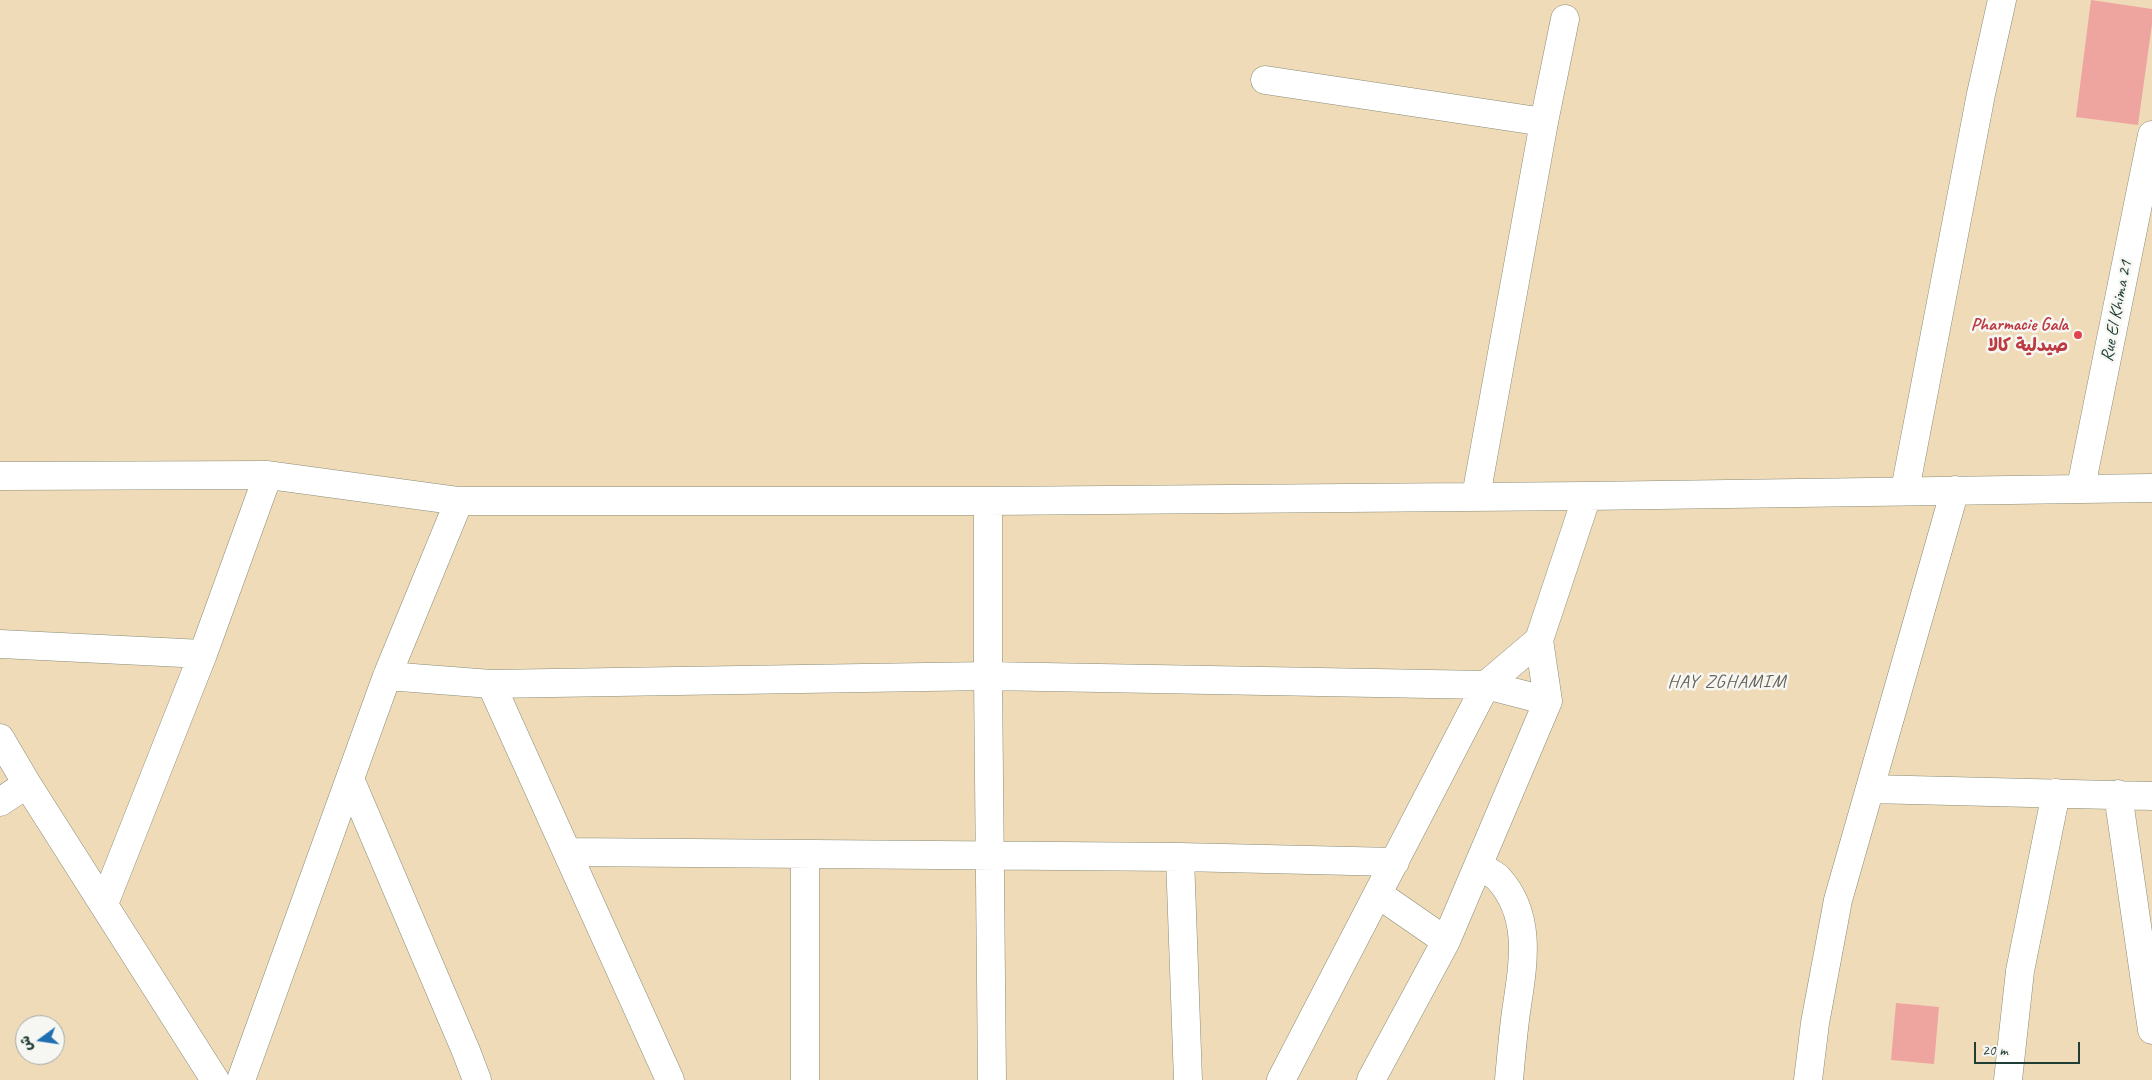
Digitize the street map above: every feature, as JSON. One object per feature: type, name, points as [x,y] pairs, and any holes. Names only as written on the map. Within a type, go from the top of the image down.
[{"type":"street","points":[[1905,490],[1981,94],[2002,0]]},
{"type":"street","points":[[1476,496],[1544,122],[1565,19]]},
{"type":"street","points":[[1265,80],[1544,122]]},
{"type":"street","name":"Rue El Khima 21","points":[[2081,487],[2152,135]]},
{"type":"street","points":[[0,476],[268,475],[459,501],[988,501],[1587,496],[2081,487],[2152,488]]},
{"type":"street","points":[[104,904],[203,654],[268,475]]},
{"type":"street","points":[[1808,1080],[1815,1023],[1838,900],[1955,490]]},
{"type":"street","points":[[1371,1080],[1446,941],[1548,701],[1539,640],[1587,496]]},
{"type":"street","points":[[241,1080],[387,676],[459,501]]},
{"type":"street","points":[[988,501],[992,1080]]},
{"type":"street","points":[[1281,1080],[1486,685],[1539,640]]},
{"type":"street","points":[[0,644],[203,654]]},
{"type":"street","points":[[387,676],[491,684],[988,676],[1486,685],[1548,701]]},
{"type":"street","points":[[491,684],[670,1080]]},
{"type":"street","points":[[0,738],[27,784],[216,1080]]},
{"type":"street","points":[[350,779],[466,1051],[476,1080]]},
{"type":"street","points":[[0,802],[27,784]]},
{"type":"street","points":[[1870,789],[2152,796]]},
{"type":"street","points":[[2008,1080],[2020,971],[2056,794]]},
{"type":"street","points":[[2118,794],[2147,960],[2152,1030]]},
{"type":"street","points":[[568,852],[1180,857],[1395,862]]},
{"type":"street","points":[[805,854],[805,1080]]},
{"type":"street","points":[[1180,857],[1188,1080]]},
{"type":"street","points":[[1478,866],[1497,876],[1513,899],[1523,928],[1524,955],[1513,1030],[1509,1080]]},
{"type":"street","points":[[1378,894],[1446,941]]},
{"type":"street","points":[[455,1080],[466,1051]]},
{"type":"building","points":[[2091,0],[2152,9],[2152,24],[2138,125],[2076,117]]},
{"type":"building","points":[[1896,1003],[1939,1007],[1934,1064],[1891,1060]]},
{"type":"place","name":"Pharmacie Gala صيدلية كالا","points":[[2078,335]]},
{"type":"district","name":"HAY ZGHAMIM","points":[[1727,682]]}]
